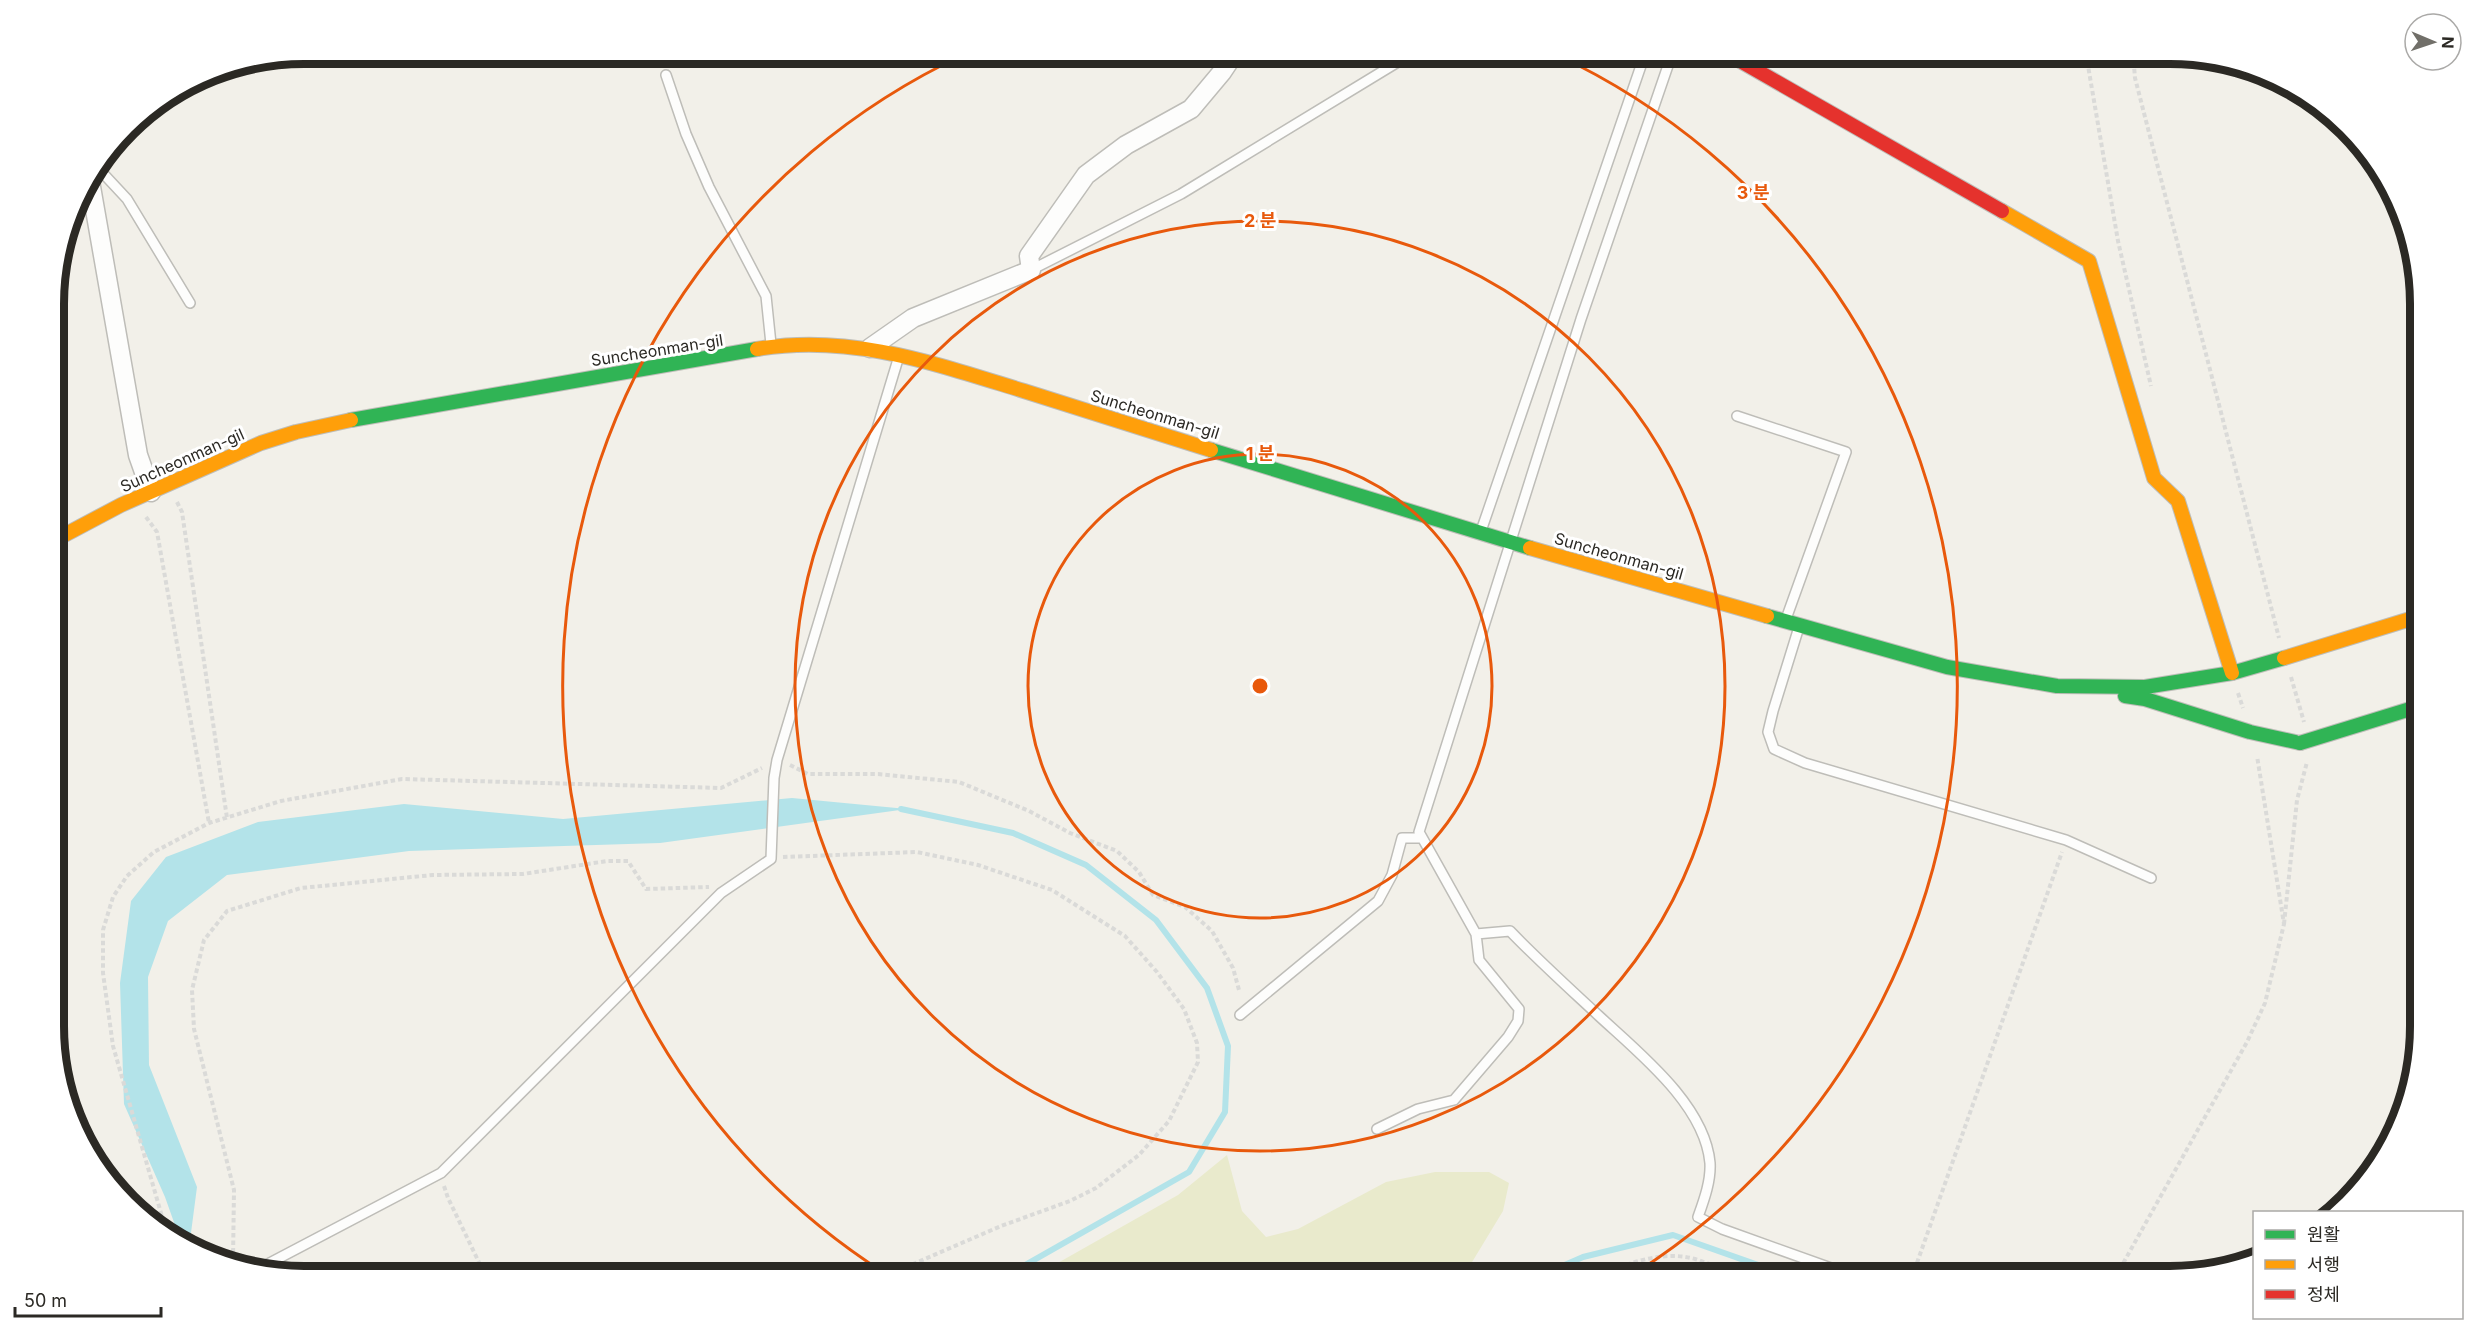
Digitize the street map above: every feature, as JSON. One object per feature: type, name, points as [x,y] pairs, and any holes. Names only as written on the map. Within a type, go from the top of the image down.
[{"type":"street","points":[[870,348],[913,318],[1031,270],[1029,256],[1086,175],[1126,145],[1191,110],[1227,64]]},
{"type":"street","points":[[1745,64],[2090,261],[2154,478],[2178,501],[2232,673]]},
{"type":"street","points":[[92,193],[138,455],[160,489]]},
{"type":"street","name":"Suncheonman-gil","points":[[64,535],[133,500],[261,443],[296,432],[481,396],[771,348],[818,344],[900,353],[1511,543],[1947,667],[2056,686],[2145,687],[2232,673],[2410,619]]},
{"type":"street","points":[[2056,686],[2145,699],[2250,732],[2303,738],[2410,709]]},
{"type":"lane","points":[[1031,270],[1181,194],[1395,64]]},
{"type":"lane","points":[[1480,533],[1643,64]]},
{"type":"lane","points":[[1377,1129],[1418,1109],[1454,1100],[1508,1037],[1518,1021],[1519,1009],[1479,960],[1476,934],[1419,832],[1581,319],[1669,64]]},
{"type":"lane","points":[[666,75],[686,134],[709,188],[766,296],[771,348]]},
{"type":"lane","points":[[103,174],[127,199],[190,303]]},
{"type":"lane","points":[[269,1263],[441,1173],[721,893],[771,859],[774,778],[777,760],[900,353]]},
{"type":"lane","points":[[1737,416],[1846,452],[1785,621]]},
{"type":"lane","points":[[1799,625],[1768,732],[1774,749],[1804,763],[2066,840],[2151,878]]},
{"type":"lane","points":[[1240,1015],[1378,901],[1392,875],[1402,838],[1422,838]]},
{"type":"lane","points":[[1476,934],[1510,931],[1653,1066],[1678,1094],[1704,1140],[1710,1163],[1705,1196],[1698,1216],[1722,1229],[1827,1266]]},
{"type":"path","points":[[2088,64],[2118,241],[2153,392]]},
{"type":"path","points":[[2134,64],[2138,89],[2285,658],[2303,738]]},
{"type":"path","points":[[160,489],[182,512],[227,818]]},
{"type":"path","points":[[133,500],[157,532],[209,823]]},
{"type":"path","points":[[2232,673],[2256,753],[2284,924]]},
{"type":"path","points":[[2122,1266],[2247,1042],[2265,1003],[2284,924],[2297,800],[2308,757]]},
{"type":"path","points":[[164,1221],[113,1046],[103,974],[103,930],[114,897],[128,876],[154,852],[209,823],[281,801],[402,779],[721,788],[777,760],[808,774],[878,774],[959,782],[1029,811],[1070,833],[1117,851],[1139,872],[1153,895],[1185,907],[1212,932],[1233,968],[1239,990]]},
{"type":"path","points":[[1916,1266],[2066,840]]},
{"type":"path","points":[[771,859],[794,855],[917,852],[978,865],[1052,890],[1125,936],[1157,972],[1184,1009],[1197,1043],[1198,1062],[1169,1121],[1139,1155],[1096,1188],[1070,1201],[1001,1226],[909,1266]]},
{"type":"path","points":[[233,1255],[234,1190],[194,1029],[192,990],[204,940],[227,911],[301,888],[433,875],[523,874],[607,861],[628,861],[646,889],[705,886],[721,893]]},
{"type":"path","points":[[441,1173],[448,1198],[481,1266]]},
{"type":"path","points":[[1626,1266],[1645,1260],[1672,1256],[1693,1259],[1712,1266]]},
{"type":"green space","points":[[1227,1155],[1242,1211],[1266,1237],[1298,1229],[1386,1182],[1435,1172],[1489,1172],[1509,1183],[1503,1211],[1470,1266],[1052,1266],[1178,1195]]},
{"type":"water","points":[[792,798],[907,809],[660,843],[409,851],[227,875],[168,921],[148,977],[149,1065],[197,1187],[190,1237],[176,1229],[165,1197],[124,1104],[120,983],[131,901],[166,857],[258,822],[404,804],[563,819]]},
{"type":"waterway","points":[[901,809],[1013,833],[1086,865],[1156,920],[1207,988],[1228,1046],[1225,1112],[1189,1172],[1023,1266]]},
{"type":"waterway","points":[[1562,1266],[1583,1257],[1673,1235],[1761,1266]]},
{"type":"traffic: fast","points":[[351,420],[757,349]]},
{"type":"traffic: fast","points":[[1211,450],[1530,548]]},
{"type":"traffic: fast","points":[[1767,616],[1947,667],[2057,686],[2145,687],[2232,673],[2284,658]]},
{"type":"traffic: fast","points":[[2125,696],[2145,699],[2250,732],[2300,743]]},
{"type":"traffic: fast","points":[[2300,743],[2410,709]]},
{"type":"traffic: slow","points":[[2002,211],[2089,261],[2154,478],[2178,501],[2232,673]]},
{"type":"traffic: slow","points":[[757,349],[792,345],[826,345],[892,354],[958,371],[1211,450]]},
{"type":"traffic: slow","points":[[64,535],[121,505],[261,443],[296,432],[351,420]]},
{"type":"traffic: slow","points":[[1530,548],[1767,616]]},
{"type":"traffic: slow","points":[[2284,658],[2410,619]]},
{"type":"traffic: jam","points":[[1745,64],[2002,211]]}]
